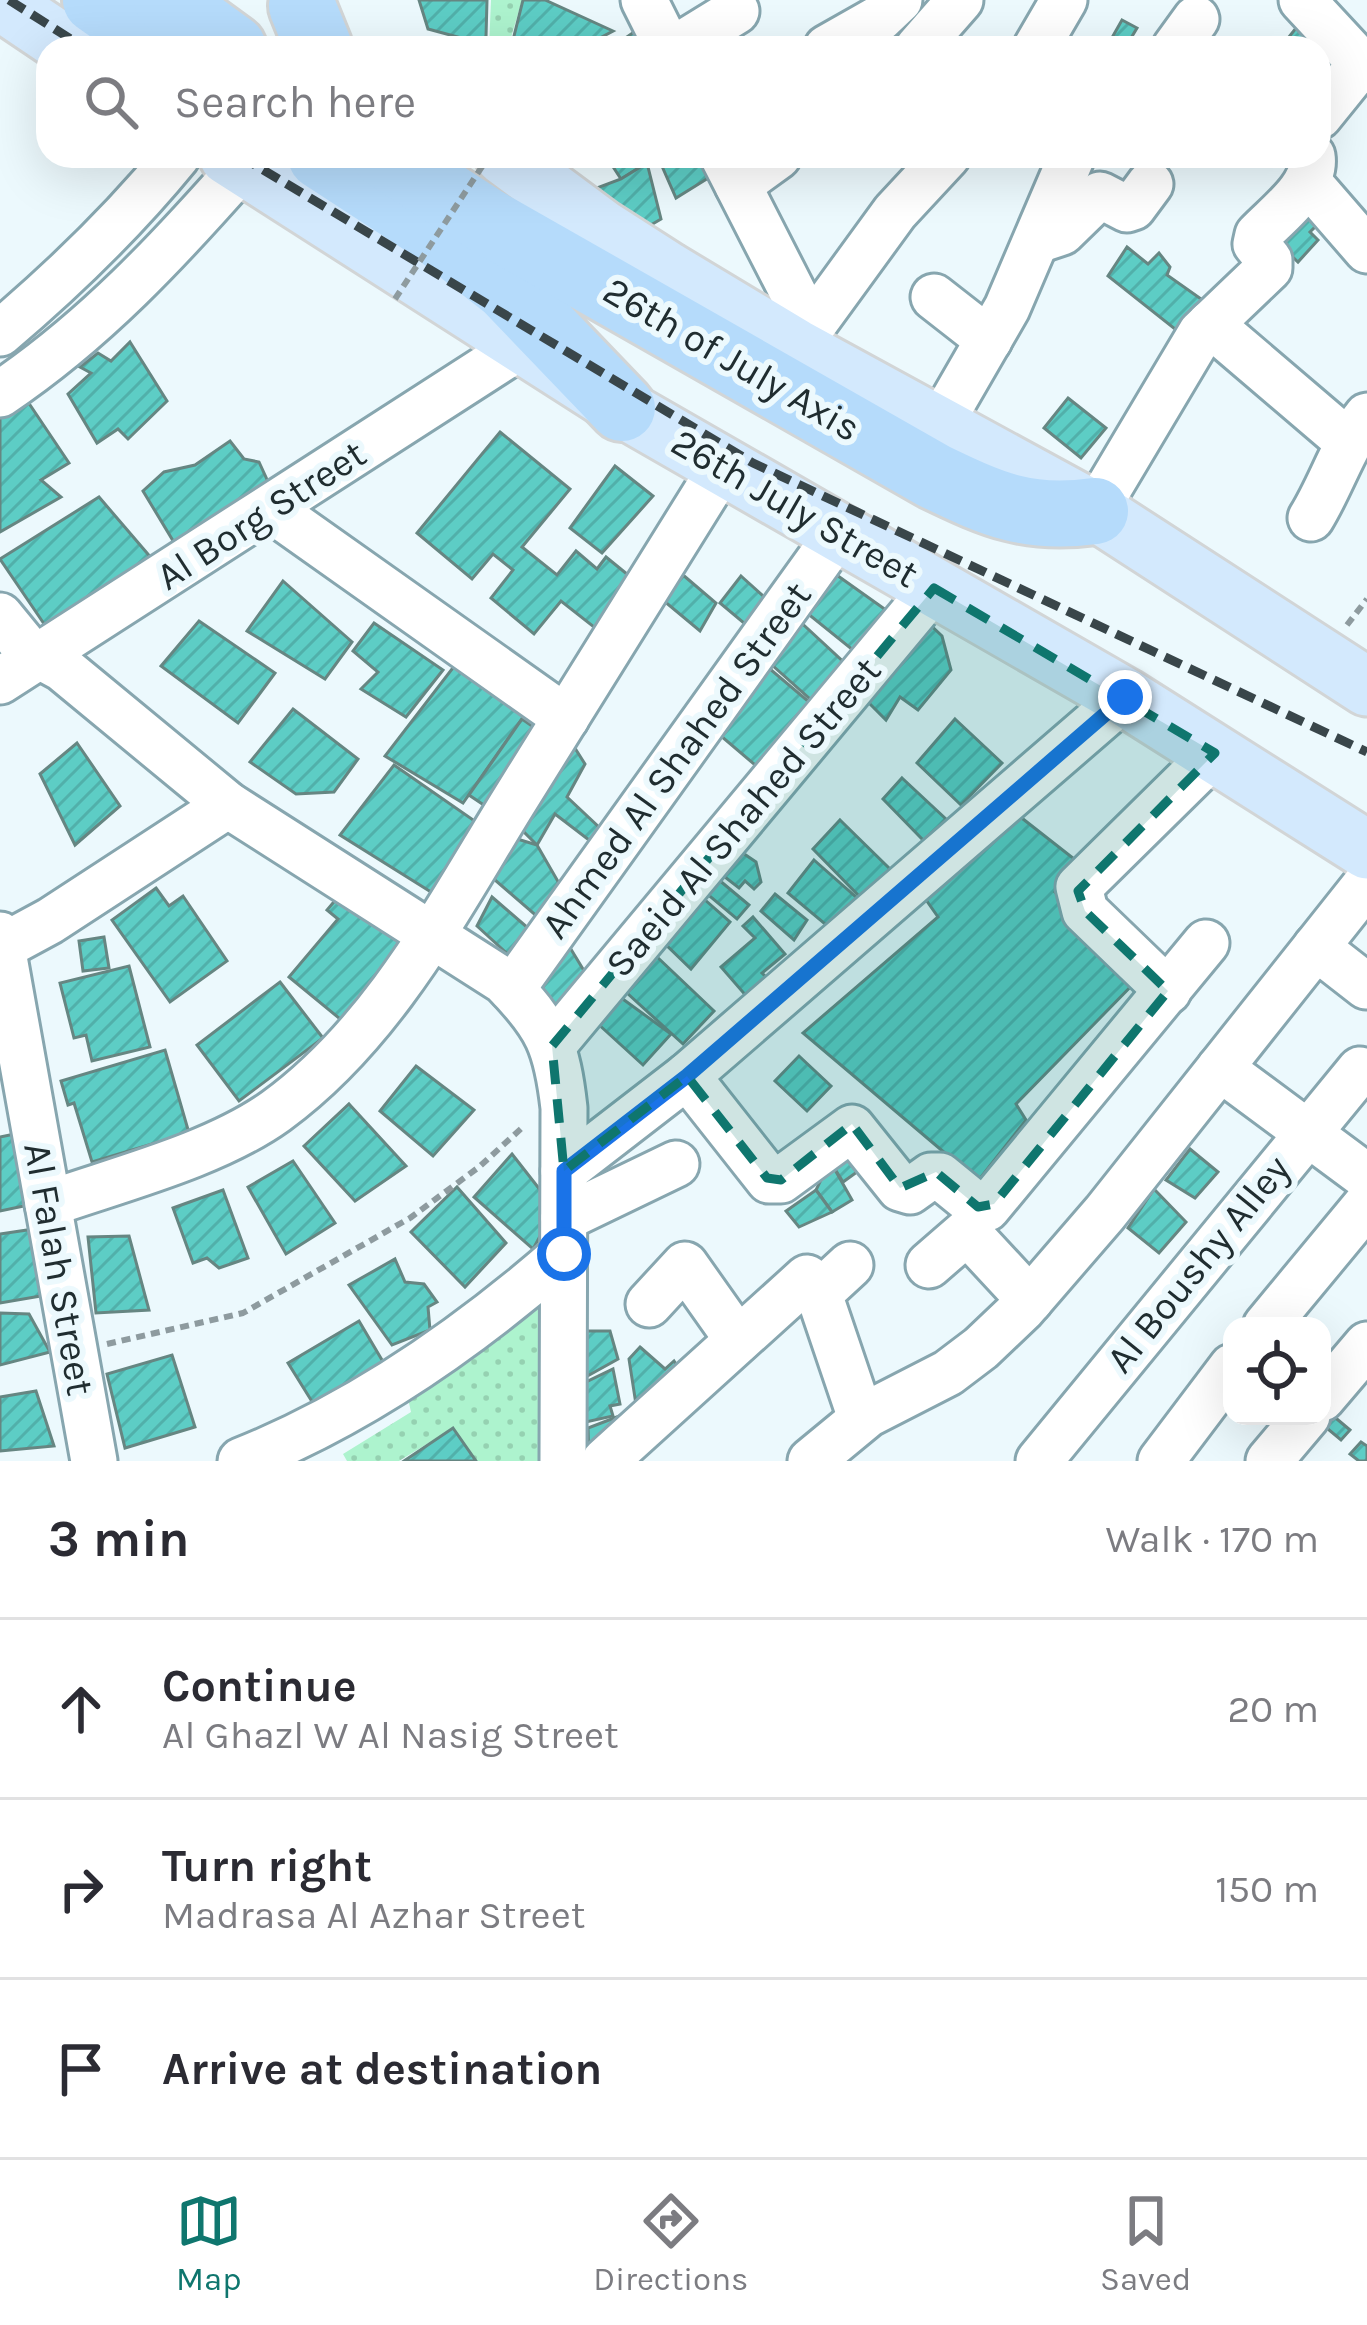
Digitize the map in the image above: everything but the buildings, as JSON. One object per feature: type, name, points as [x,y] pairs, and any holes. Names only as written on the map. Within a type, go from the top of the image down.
[{"type":"highway","points":[[96,0],[147,36]]},
{"type":"highway","points":[[167,0],[216,36]]},
{"type":"highway","name":"26th of July Axis","points":[[338,168],[481,266],[543,322],[622,408]]},
{"type":"highway","name":"26th of July Axis","points":[[405,168],[485,220],[962,490],[1051,517],[1095,511]]},
{"type":"highway","points":[[444,168],[559,259]]},
{"type":"main road","points":[[0,1],[52,36]]},
{"type":"main road","points":[[306,13],[341,36]]},
{"type":"main road","name":"26th July Street","points":[[247,168],[622,408],[1125,697],[1367,850]]},
{"type":"main road","points":[[526,168],[601,228],[803,337],[940,424],[1095,511],[1367,687]]},
{"type":"street","points":[[848,36],[880,18],[899,0]]},
{"type":"street","points":[[928,36],[960,0]]},
{"type":"street","points":[[1043,36],[1064,0]]},
{"type":"street","points":[[1301,0],[1359,51],[1331,96]]},
{"type":"street","points":[[648,2],[666,36]]},
{"type":"street","points":[[693,36],[736,11]]},
{"type":"street","points":[[0,333],[67,276],[167,168]]},
{"type":"street","points":[[0,394],[102,315],[151,268],[230,168]]},
{"type":"street","points":[[803,337],[895,212],[936,168]]},
{"type":"street","points":[[940,424],[989,340],[1067,168]]},
{"type":"street","points":[[1095,511],[1210,324],[1269,268],[1269,260],[1256,244],[1258,235],[1310,169],[1367,250]]},
{"type":"street","points":[[730,170],[803,337]]},
{"type":"street","points":[[1038,240],[1062,232],[1100,195],[1133,207],[1150,184]]},
{"type":"street","points":[[111,232],[151,268]]},
{"type":"street","points":[[934,297],[989,340]]},
{"type":"street","points":[[1210,324],[1274,398],[1357,428],[1311,518]]},
{"type":"street","name":"Al Borg Street","points":[[0,681],[521,346]]},
{"type":"street","points":[[48,1204],[189,1155],[273,1113],[326,1070],[364,1030],[432,934],[722,467]]},
{"type":"street","points":[[272,509],[566,718]]},
{"type":"street","name":"Ahmed Al Shahed Street","points":[[512,989],[840,531]]},
{"type":"street","name":"Saeid Al Shahed Street","points":[[552,1046],[934,588]]},
{"type":"street","points":[[0,616],[27,649],[62,668],[228,805],[432,934],[512,989],[538,1016],[559,1060],[564,1108],[563,1461]]},
{"type":"street","points":[[564,1171],[687,1076],[1125,697]]},
{"type":"street","points":[[1168,991],[1084,911],[1079,887],[1215,753]]},
{"type":"street","points":[[1,943],[50,921],[228,805]]},
{"type":"street","points":[[812,1461],[861,1418],[948,1372],[982,1348],[1030,1300],[1220,1068],[1273,1033],[1316,947],[1367,883]]},
{"type":"street","name":"Al Falah Street","points":[[1,943],[94,1461]]},
{"type":"street","points":[[687,1076],[770,1180],[781,1180],[852,1128],[905,1191],[940,1175],[978,1207],[987,1208],[1206,943]]},
{"type":"street","points":[[1316,947],[1366,986]]},
{"type":"street","points":[[1220,1068],[1367,1177]]},
{"type":"street","name":"Al Boushy Alley","points":[[1039,1461],[1360,1070]]},
{"type":"street","points":[[241,1461],[291,1441],[442,1354],[502,1309],[564,1236],[676,1164]]},
{"type":"street","points":[[1273,1317],[1367,1204]]},
{"type":"street","points":[[929,1265],[967,1232],[1030,1300]]},
{"type":"street","points":[[650,1304],[685,1265],[738,1340]]},
{"type":"street","points":[[605,1461],[738,1340],[829,1271],[821,1300],[861,1418]]},
{"type":"street","points":[[1331,1387],[1367,1345]]},
{"type":"street","points":[[1161,1461],[1223,1379]]},
{"type":"street","points":[[1269,1461],[1299,1425]]},
{"type":"path","points":[[395,299],[509,168]]},
{"type":"path","points":[[74,1352],[244,1313],[410,1218],[524,1126],[564,1108]]},
{"type":"highlighted area","points":[[934,588],[1215,753],[1078,891],[1085,911],[1168,991],[994,1204],[978,1207],[936,1172],[900,1188],[852,1124],[781,1180],[767,1178],[687,1076],[564,1171],[552,1046]]},
{"type":"green space","points":[[491,0],[522,0],[512,36],[490,36]]},
{"type":"green space","points":[[548,1294],[551,1461],[476,1461],[453,1428],[399,1461],[347,1461],[343,1454],[411,1412],[407,1394]]},
{"type":"railway","points":[[9,0],[66,36]]},
{"type":"railway","points":[[260,168],[753,463],[1367,752]]},
{"type":"route","points":[[564,1254],[564,1171],[687,1076],[1125,697]]}]
